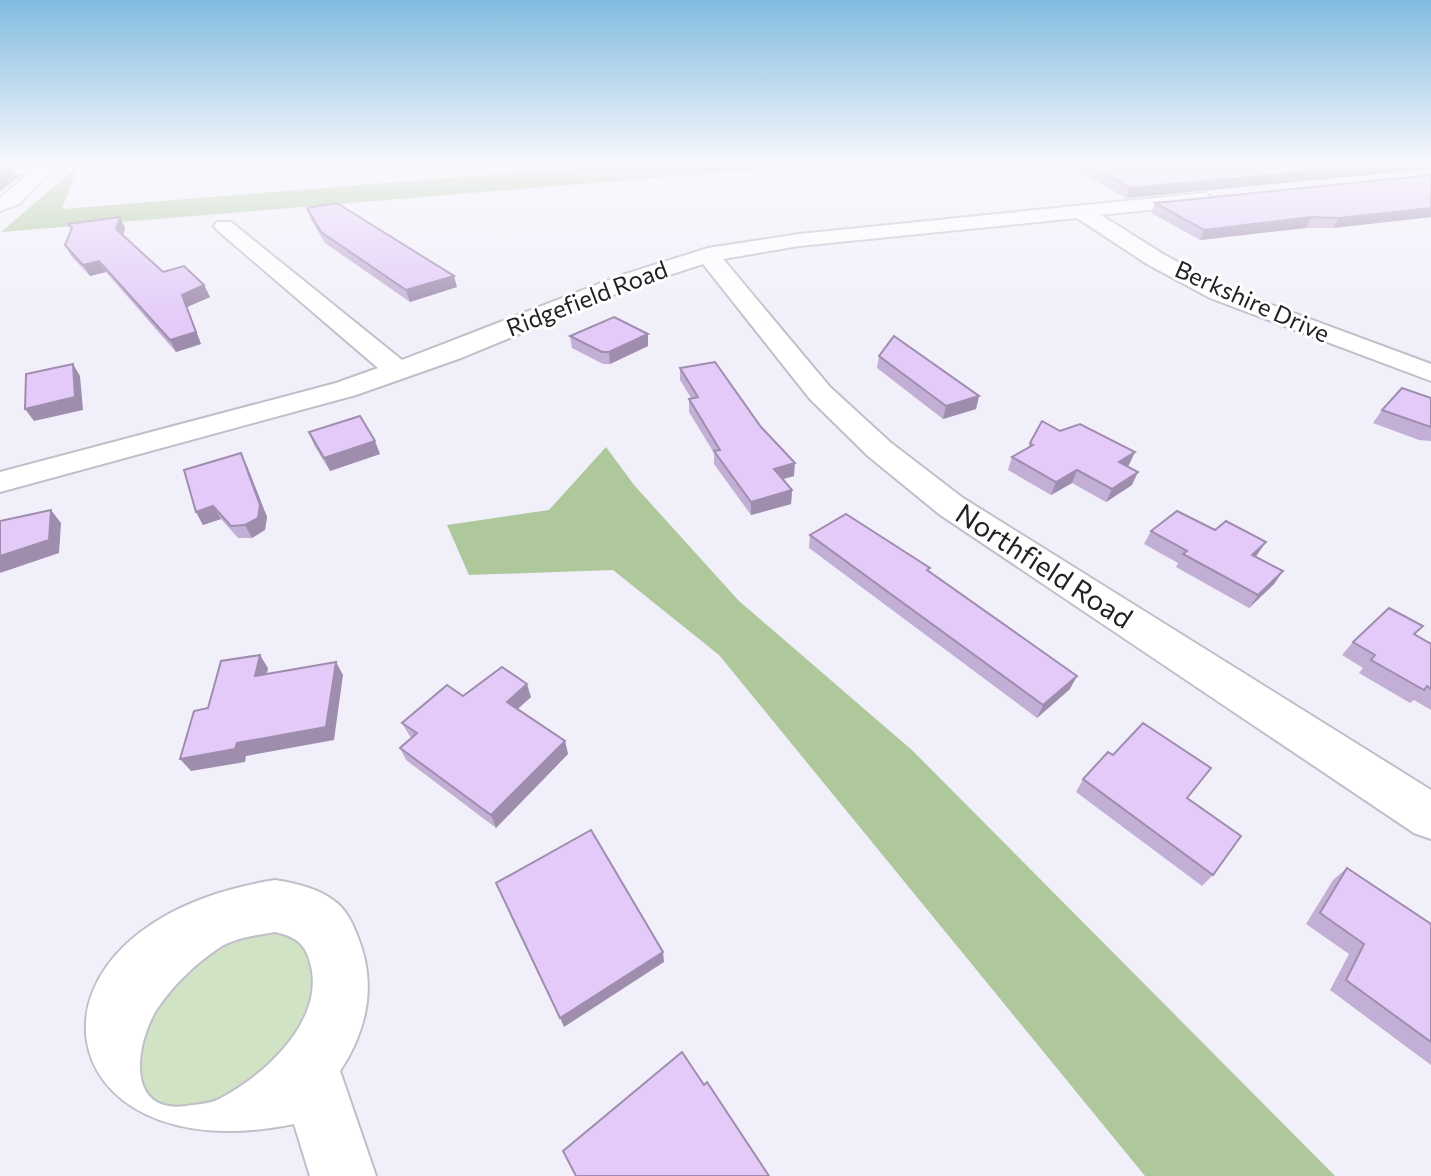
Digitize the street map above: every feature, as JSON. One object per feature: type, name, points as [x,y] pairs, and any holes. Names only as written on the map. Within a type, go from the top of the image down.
[{"type":"street","name":"Ridgefield Road","points":[[0,482],[346,389],[627,281],[708,255],[785,242],[1034,217]]},
{"type":"street","name":"Berkshire Drive","points":[[1090,217],[1155,259],[1218,293],[1431,373]]},
{"type":"street","points":[[224,226],[398,371]]},
{"type":"street","name":"Northfield Road","points":[[708,255],[820,393],[879,449],[951,506],[1431,817]]},
{"type":"street","points":[[308,1067],[343,1176]]},
{"type":"green space","points":[[19,217],[183,217],[1,232]]},
{"type":"green space","points":[[606,447],[634,485],[739,601],[913,751],[1335,1176],[1145,1176],[719,655],[613,570],[469,575],[447,525],[549,510]]},
{"type":"green space","points":[[293,927],[322,967],[292,1059],[198,1120],[167,1120],[142,1108],[130,1024],[204,938]]},
{"type":"building","points":[[120,217],[116,229],[163,272],[184,266],[204,285],[182,295],[196,332],[170,340],[99,261],[83,265],[65,245],[72,228],[68,224]]},
{"type":"building","points":[[312,217],[359,217],[454,276],[406,290],[321,232]]},
{"type":"building","points":[[1180,217],[1349,217],[1311,217],[1204,230]]},
{"type":"building","points":[[614,317],[648,334],[609,352],[602,352],[570,336]]},
{"type":"building","points":[[894,336],[979,396],[946,406],[879,356]]},
{"type":"building","points":[[715,362],[761,427],[795,463],[774,469],[792,490],[751,502],[714,451],[720,450],[689,399],[698,397],[680,368]]},
{"type":"building","points":[[73,364],[75,397],[25,409],[26,374]]},
{"type":"building","points":[[1402,388],[1431,398],[1431,427],[1382,410]]},
{"type":"building","points":[[360,416],[375,441],[324,458],[309,432]]},
{"type":"building","points":[[1042,421],[1060,431],[1080,424],[1135,452],[1119,462],[1138,472],[1112,489],[1077,470],[1056,482],[1012,457],[1033,445],[1030,443]]},
{"type":"building","points":[[241,453],[260,505],[258,518],[245,525],[231,526],[213,506],[196,512],[184,470]]},
{"type":"building","points":[[51,510],[49,540],[0,556],[0,521]]},
{"type":"building","points":[[1177,511],[1215,530],[1226,521],[1266,542],[1252,555],[1283,571],[1258,595],[1183,554],[1187,551],[1151,531]]},
{"type":"building","points":[[846,514],[930,568],[927,570],[1077,676],[1043,705],[810,535]]},
{"type":"building","points":[[1389,608],[1423,626],[1414,634],[1431,644],[1431,689],[1427,686],[1424,690],[1371,660],[1375,655],[1353,642]]},
{"type":"building","points":[[260,655],[255,676],[336,662],[326,727],[237,743],[235,749],[180,759],[194,711],[208,708],[221,661]]},
{"type":"building","points":[[502,667],[527,684],[507,702],[565,741],[491,815],[400,748],[417,733],[402,723],[447,685],[463,696]]},
{"type":"building","points":[[1143,723],[1211,768],[1187,798],[1241,836],[1213,875],[1083,779],[1108,752],[1113,755]]},
{"type":"building","points":[[591,830],[663,952],[560,1018],[496,883]]},
{"type":"building","points":[[1347,868],[1431,924],[1431,1042],[1346,980],[1364,944],[1320,913]]},
{"type":"building","points":[[682,1052],[704,1085],[707,1082],[769,1176],[576,1176],[563,1151]]}]
